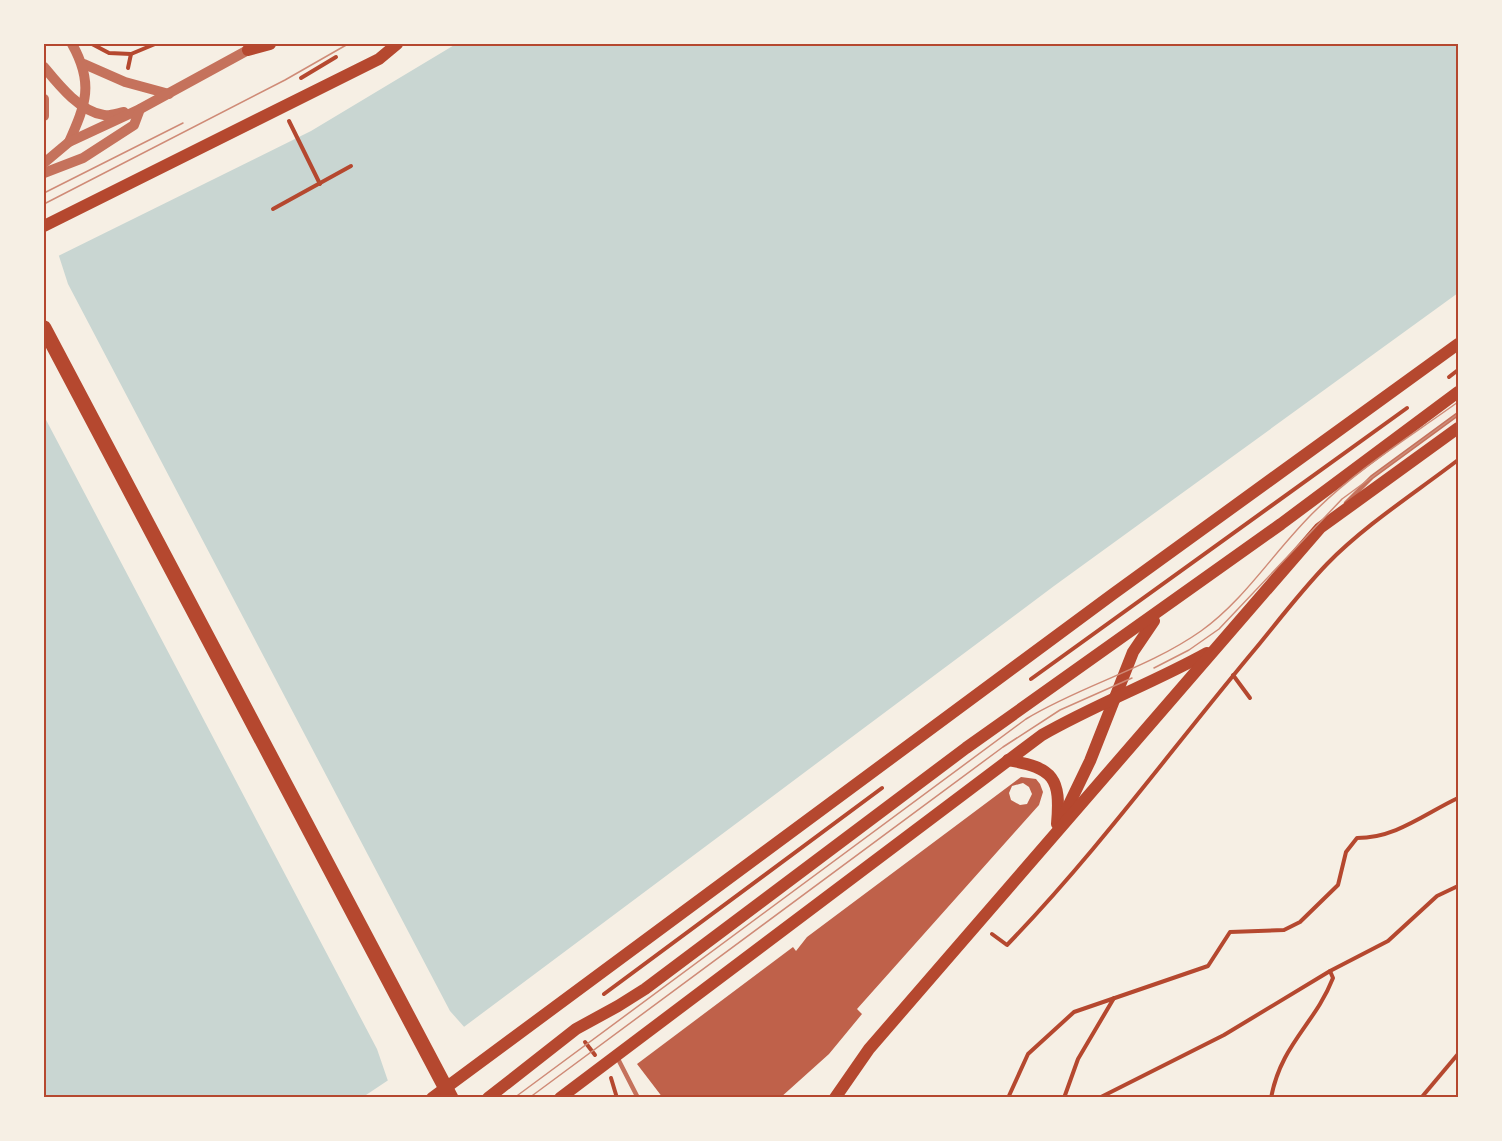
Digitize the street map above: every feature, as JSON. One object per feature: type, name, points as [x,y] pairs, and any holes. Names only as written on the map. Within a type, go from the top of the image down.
[{"type":"main road","points":[[248,50],[270,44]]},
{"type":"main road","points":[[44,226],[379,59],[398,44]]},
{"type":"main road","points":[[44,328],[373,945],[451,1098]]},
{"type":"main road","points":[[432,1098],[1113,594],[1458,344]]},
{"type":"main road","points":[[488,1098],[576,1029],[645,989],[966,748],[1162,609],[1458,392]]},
{"type":"main road","points":[[835,1098],[869,1049],[1320,528],[1458,428]]},
{"type":"main road","points":[[1056,831],[1118,696],[1133,652],[1162,609]]},
{"type":"main road","points":[[560,1098],[1042,735],[1081,712],[1178,669],[1214,650]]},
{"type":"main road","points":[[1008,760],[1040,767],[1056,782],[1056,831]]},
{"type":"street","points":[[69,142],[85,106],[84,64],[72,44]]},
{"type":"street","points":[[44,163],[69,142],[140,109],[248,50]]},
{"type":"street","points":[[84,64],[125,82],[169,94]]},
{"type":"street","points":[[44,67],[60,87],[85,106],[105,116],[140,109]]},
{"type":"street","points":[[44,99],[44,116]]},
{"type":"street","points":[[44,173],[83,158],[134,125],[140,109]]},
{"type":"lane","points":[[1320,528],[1372,477],[1458,414]]},
{"type":"lane","points":[[616,1057],[638,1098]]},
{"type":"path","points":[[92,44],[110,52],[132,54],[155,44]]},
{"type":"path","points":[[125,82],[132,54]]},
{"type":"path","points":[[289,121],[320,184]]},
{"type":"path","points":[[273,209],[351,166]]},
{"type":"path","points":[[992,934],[1007,945],[1029,922],[1107,834],[1233,675],[1306,588],[1344,547],[1458,460]]},
{"type":"path","points":[[1233,675],[1250,698]]},
{"type":"path","points":[[1008,1098],[1028,1054],[1046,1034],[1074,1012],[1208,966],[1230,932],[1284,930],[1300,922],[1338,885],[1346,852],[1357,838],[1372,838],[1394,832],[1458,798]]},
{"type":"path","points":[[1099,1098],[1224,1035],[1330,971],[1388,941],[1437,896],[1458,886]]},
{"type":"path","points":[[1271,1098],[1275,1073],[1305,1023],[1327,993],[1333,978],[1330,971]]},
{"type":"path","points":[[1064,1098],[1078,1059],[1115,998]]},
{"type":"path","points":[[576,1029],[611,1077],[617,1098]]},
{"type":"path","points":[[1421,1098],[1458,1053]]},
{"type":"shaded area","points":[[456,44],[1458,44],[1458,293],[1054,586],[429,1053],[363,1097],[44,1098],[44,263],[311,131]]},
{"type":"pier","points":[[58,253],[68,284],[450,1011],[466,1029],[389,1084],[377,1049],[44,416],[44,260]]},
{"type":"building","points":[[1021,777],[1036,779],[1040,784],[1043,792],[1039,805],[857,1009],[862,1014],[829,1054],[780,1098],[663,1098],[637,1064],[793,947],[796,951],[807,937]],"holes":[[[1023,783],[1029,787],[1032,794],[1027,804],[1020,805],[1011,800],[1009,793],[1012,786]]]},
{"type":"tram line","points":[[44,204],[285,80],[348,44]]},
{"type":"tram line","points":[[44,193],[183,123]]},
{"type":"tram line","points":[[514,1098],[1026,719],[1069,696],[1159,656],[1201,631],[1233,604],[1302,524],[1333,494],[1368,466],[1458,402]]},
{"type":"tram line","points":[[1154,668],[1189,650],[1219,629],[1342,499],[1458,414]]},
{"type":"tram line","points":[[529,1098],[1003,747],[1060,710],[1132,678]]}]
